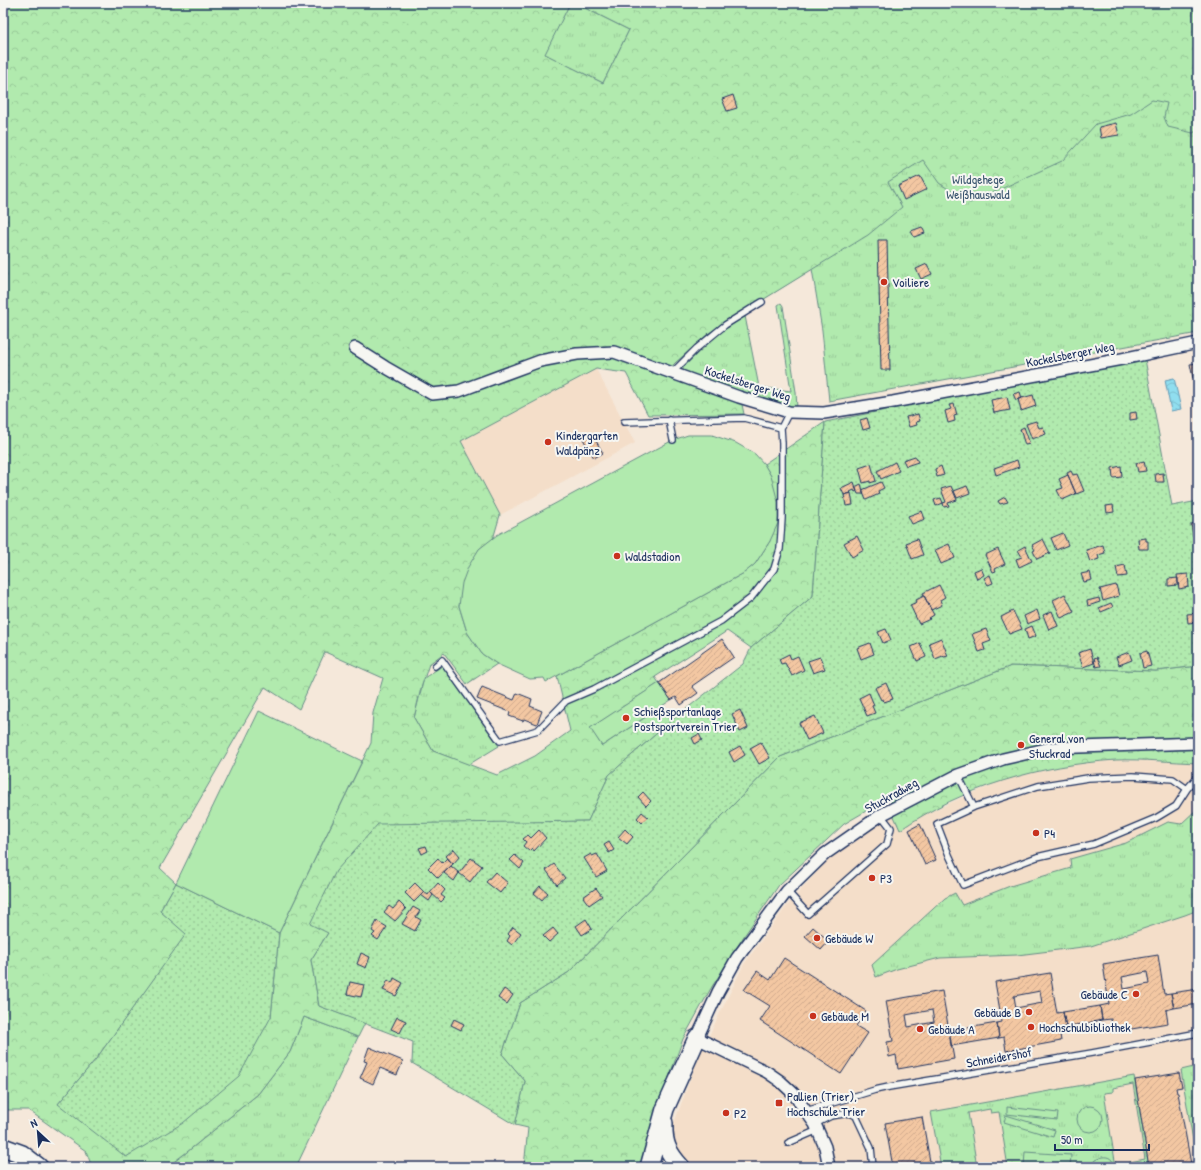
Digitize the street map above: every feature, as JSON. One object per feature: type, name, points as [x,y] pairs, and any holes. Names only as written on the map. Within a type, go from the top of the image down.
[{"type":"main road","points":[[649,1167],[665,1109],[696,1038]]},
{"type":"main road","points":[[665,1109],[663,1136],[671,1155],[681,1167]]},
{"type":"main road","points":[[3,1147],[22,1154],[40,1167]]},
{"type":"street","name":"Kockelsberger Weg","points":[[355,348],[432,394],[459,391],[540,361],[576,354],[614,352],[739,397],[789,412],[824,413],[887,403],[1122,359],[1198,343]]},
{"type":"street","name":"Stuckradweg","points":[[696,1038],[718,992],[737,958],[787,891],[825,854],[840,842],[882,815],[958,775],[1003,759],[1050,748],[1198,743]]},
{"type":"street","points":[[696,1038],[767,1072],[793,1093],[816,1127],[825,1147],[829,1167]]},
{"type":"lane","points":[[673,372],[697,348],[725,325],[762,302]]},
{"type":"lane","points":[[435,666],[442,660],[500,741],[538,730],[566,701],[594,689],[721,621],[751,598],[774,569],[780,549],[782,518],[782,443],[780,428],[789,412]]},
{"type":"lane","points":[[624,422],[744,418],[780,428]]},
{"type":"lane","points":[[669,420],[673,440]]},
{"type":"lane","points":[[1186,789],[1172,780],[1133,776],[1088,778],[1038,786],[974,807],[937,824],[963,885],[1037,857],[1094,844],[1156,818],[1176,806],[1186,789],[1197,777],[1198,763]]},
{"type":"lane","points":[[958,775],[974,807]]},
{"type":"lane","points":[[787,891],[808,914],[887,844],[891,828],[882,815]]},
{"type":"lane","name":"Schneidershof","points":[[806,1111],[889,1087],[1092,1053],[1198,1033]]},
{"type":"lane","points":[[788,1143],[832,1116],[850,1113],[856,1116],[867,1138],[871,1148],[873,1167]]},
{"type":"shaded area","name":"Kindergarten Waldpänz","points":[[596,369],[635,443],[500,515],[461,441]]},
{"type":"shaded area","points":[[1118,760],[1198,763],[1198,1167],[701,1167],[680,1158],[675,1146],[673,1126],[698,1058],[744,964],[786,907],[829,858],[893,814],[900,830],[919,817],[1010,778],[1071,765]]},
{"type":"green space","points":[[3,3],[570,3],[545,54],[603,83],[629,30],[575,3],[1198,3],[1198,130],[1193,133],[1168,127],[1164,117],[1167,103],[1152,100],[1131,114],[1096,124],[1062,161],[970,203],[939,183],[923,160],[888,182],[902,207],[868,235],[709,333],[674,364],[670,374],[741,400],[744,414],[648,415],[626,373],[596,369],[461,441],[500,515],[493,539],[479,549],[459,606],[467,632],[482,654],[497,664],[467,684],[444,653],[429,664],[421,688],[414,718],[433,751],[497,775],[535,756],[570,731],[557,676],[744,573],[755,564],[770,541],[771,476],[764,464],[825,422],[813,596],[751,648],[727,631],[655,677],[659,683],[591,728],[602,746],[661,707],[671,721],[609,775],[588,821],[511,823],[328,933],[311,960],[319,1006],[365,1023],[358,1037],[304,1017],[290,1052],[258,1094],[167,1167],[92,1167],[86,1151],[28,1110],[3,1110]],"holes":[[[325,652],[383,678],[373,713],[371,743],[279,933],[271,1017],[58,1104],[96,1059],[187,934],[160,911],[176,883],[160,868],[265,687],[299,709]]]},
{"type":"green space","points":[[570,3],[575,3],[629,30],[603,83],[544,54]]},
{"type":"green space","name":"Wildgehege Weißhauswald","points":[[1198,3],[1198,333],[829,401],[822,330],[812,269],[709,333],[674,364],[719,125]]},
{"type":"green space","points":[[781,303],[783,306],[797,408],[747,395],[683,372],[683,368],[721,332],[745,316],[759,387],[791,391],[778,305]]},
{"type":"green space","points":[[1145,359],[1172,506],[1198,501],[1198,666],[1156,671],[1011,666],[780,757],[569,972],[520,1003],[502,1054],[525,1081],[515,1125],[412,1063],[413,1042],[319,1006],[311,960],[328,933],[310,924],[336,871],[378,824],[588,821],[609,775],[671,721],[743,664],[751,648],[813,596],[825,422]]},
{"type":"green space","name":"Waldstadion","points":[[688,435],[712,435],[736,443],[755,454],[764,464],[771,476],[778,502],[778,523],[770,541],[755,564],[744,573],[546,682],[544,678],[530,679],[497,664],[482,654],[467,632],[459,606],[462,583],[468,567],[479,549],[497,535],[673,440]]},
{"type":"green space","points":[[442,666],[499,746],[468,765],[433,751],[414,718],[424,678]]},
{"type":"green space","points":[[1011,666],[1156,671],[1198,666],[1198,763],[1116,760],[1059,767],[1031,773],[976,790],[924,815],[900,830],[893,814],[890,797],[844,824],[779,885],[744,936],[710,990],[683,1039],[658,1107],[642,1167],[524,1167],[528,1128],[515,1125],[525,1081],[502,1054],[520,1003],[569,972],[780,757]]},
{"type":"green space","name":"Schießsportanlage Postsportverein Trier","points":[[659,683],[671,700],[602,746],[590,728]]},
{"type":"green space","points":[[259,711],[362,761],[279,933],[176,883]]},
{"type":"green space","points":[[1198,808],[1198,910],[1091,946],[1017,955],[940,958],[897,969],[876,977],[872,965],[945,898],[955,893],[962,905],[1010,886],[1071,868],[1070,859],[1126,843],[1168,822],[1181,824]]},
{"type":"green space","points":[[176,883],[279,933],[271,1017],[239,1076],[183,1123],[126,1157],[58,1104],[96,1059],[186,934],[160,911]]},
{"type":"green space","points":[[304,1017],[358,1037],[296,1167],[167,1167],[258,1094],[290,1052]]},
{"type":"green space","points":[[1198,1066],[1198,1164],[1197,1164],[1181,1070]]},
{"type":"green space","points":[[1134,1076],[1149,1167],[1131,1167],[1130,1162],[1145,1159],[1133,1084],[1113,1088],[1113,1092],[1104,1093],[1116,1167],[1008,1167],[999,1112],[991,1113],[990,1109],[968,1113],[977,1167],[941,1167],[931,1112]]},
{"type":"green space","points":[[1090,1106],[1099,1110],[1103,1119],[1099,1128],[1090,1132],[1081,1128],[1077,1119],[1081,1110]]},
{"type":"green space","points":[[1007,1107],[1058,1113],[1057,1120],[1007,1114]]},
{"type":"green space","points":[[1006,1115],[1055,1130],[1053,1137],[1004,1122]]},
{"type":"green space","points":[[1025,1152],[1071,1155],[1070,1167],[1024,1167]]},
{"type":"green space","points":[[1102,1157],[1107,1157],[1110,1159],[1113,1162],[1113,1167],[1090,1167],[1095,1160]]},
{"type":"water","points":[[1174,378],[1181,409],[1171,411],[1165,380]]},
{"type":"building","points":[[733,95],[737,108],[727,111],[722,99]]},
{"type":"building","points":[[1116,123],[1119,135],[1101,138],[1099,127]]},
{"type":"building","points":[[920,176],[927,189],[904,200],[898,186]]},
{"type":"building","points":[[922,227],[925,233],[914,237],[911,231]]},
{"type":"building","name":"Voiliere","points":[[878,240],[887,240],[890,370],[881,370]]},
{"type":"building","points":[[927,264],[932,274],[921,279],[916,269]]},
{"type":"building","points":[[1198,363],[1198,377],[1193,378],[1190,364]]},
{"type":"building","points":[[1020,392],[1022,398],[1016,400],[1013,394]]},
{"type":"building","points":[[1033,395],[1036,406],[1021,411],[1018,399]]},
{"type":"building","points":[[1007,397],[1010,410],[994,413],[991,400]]},
{"type":"building","points":[[954,404],[957,415],[954,416],[955,421],[948,423],[945,411],[951,409],[949,405]]},
{"type":"building","points":[[1136,412],[1137,419],[1130,420],[1130,413]]},
{"type":"building","points":[[918,414],[920,421],[916,422],[917,425],[909,427],[906,417]]},
{"type":"building","points":[[867,418],[870,428],[863,430],[860,420]]},
{"type":"building","points":[[1036,421],[1039,428],[1043,427],[1046,434],[1032,439],[1026,424]]},
{"type":"building","points":[[1024,427],[1030,444],[1025,445],[1020,429]]},
{"type":"building","points":[[592,434],[603,453],[594,458],[583,439]]},
{"type":"building","points":[[915,456],[918,462],[906,466],[903,460]]},
{"type":"building","points":[[1017,460],[1019,467],[996,475],[994,468]]},
{"type":"building","points":[[1144,461],[1146,471],[1138,472],[1136,463]]},
{"type":"building","points":[[895,462],[899,471],[881,479],[877,471]]},
{"type":"building","points":[[871,464],[876,481],[863,483],[859,468]]},
{"type":"building","points":[[941,466],[944,475],[937,477],[935,469]]},
{"type":"building","points":[[1121,466],[1122,477],[1113,478],[1112,468]]},
{"type":"building","points":[[1071,471],[1073,475],[1077,474],[1084,491],[1076,494],[1067,473]]},
{"type":"building","points":[[1163,473],[1164,482],[1156,482],[1155,474]]},
{"type":"building","points":[[1068,475],[1076,494],[1062,500],[1057,490],[1063,488],[1059,479]]},
{"type":"building","points":[[854,482],[857,491],[855,492],[854,490],[850,492],[851,493],[844,495],[841,488]]},
{"type":"building","points":[[881,482],[884,488],[878,491],[879,494],[866,500],[862,490]]},
{"type":"building","points":[[861,484],[864,494],[858,494],[855,487]]},
{"type":"building","points":[[951,486],[957,500],[948,503],[949,506],[944,507],[943,503],[946,502],[941,489]]},
{"type":"building","points":[[967,486],[970,493],[957,498],[954,491]]},
{"type":"building","points":[[851,493],[853,505],[846,506],[844,495]]},
{"type":"building","points":[[1005,497],[1008,502],[1000,504],[998,501]]},
{"type":"building","points":[[941,498],[943,503],[936,506],[934,500]]},
{"type":"building","points":[[1113,505],[1114,512],[1107,513],[1106,506]]},
{"type":"building","points":[[922,511],[925,519],[912,524],[908,516]]},
{"type":"building","points":[[1198,523],[1197,536],[1193,536],[1191,524]]},
{"type":"building","points":[[1063,533],[1068,545],[1056,550],[1051,538]]},
{"type":"building","points":[[857,536],[864,550],[852,557],[844,543]]},
{"type":"building","points":[[1146,538],[1146,541],[1148,541],[1148,549],[1139,549],[1138,539]]},
{"type":"building","points":[[917,539],[923,555],[912,559],[906,543]]},
{"type":"building","points":[[1043,539],[1050,553],[1037,559],[1032,545]]},
{"type":"building","points":[[949,544],[955,558],[941,564],[935,550]]},
{"type":"building","points":[[1103,545],[1105,553],[1098,555],[1099,559],[1090,562],[1086,550]]},
{"type":"building","points":[[1025,546],[1032,561],[1019,567],[1016,559],[1022,557],[1018,550]]},
{"type":"building","points":[[998,549],[1005,564],[995,569],[996,571],[993,572],[985,555]]},
{"type":"building","points":[[1125,565],[1127,576],[1118,577],[1116,567]]},
{"type":"building","points":[[981,568],[984,575],[977,579],[974,571]]},
{"type":"building","points":[[1090,572],[1092,580],[1084,582],[1081,574]]},
{"type":"building","points":[[1188,574],[1189,587],[1179,589],[1177,575]]},
{"type":"building","points":[[990,575],[993,583],[988,585],[984,578]]},
{"type":"building","points":[[1178,578],[1178,585],[1168,586],[1168,579]]},
{"type":"building","points":[[939,585],[945,597],[940,600],[942,605],[931,610],[923,593]]},
{"type":"building","points":[[1116,585],[1119,596],[1103,601],[1100,589]]},
{"type":"building","points":[[1065,594],[1074,612],[1061,618],[1053,600]]},
{"type":"building","points":[[924,596],[934,615],[929,618],[930,619],[919,624],[910,605],[917,602],[916,600]]},
{"type":"building","points":[[1099,598],[1100,602],[1088,606],[1087,601]]},
{"type":"building","points":[[1111,603],[1113,607],[1101,612],[1099,608]]},
{"type":"building","points":[[1037,610],[1040,619],[1027,624],[1024,616]]},
{"type":"building","points":[[1013,611],[1022,629],[1009,634],[1001,617]]},
{"type":"building","points":[[1052,611],[1058,626],[1049,630],[1043,615]]},
{"type":"building","points":[[1198,613],[1198,622],[1188,623],[1187,614]]},
{"type":"building","points":[[1032,626],[1036,636],[1028,639],[1025,629]]},
{"type":"building","points":[[886,629],[891,640],[883,643],[878,632]]},
{"type":"building","points":[[986,629],[991,641],[983,644],[985,650],[979,652],[972,634]]},
{"type":"building","points":[[941,638],[948,656],[935,659],[929,643]]},
{"type":"building","points":[[722,639],[734,657],[692,686],[698,693],[681,705],[676,697],[671,700],[659,683]]},
{"type":"building","points":[[870,643],[874,654],[861,659],[857,648]]},
{"type":"building","points":[[920,643],[926,657],[917,661],[911,647]]},
{"type":"building","points":[[1090,649],[1094,663],[1083,667],[1078,653]]},
{"type":"building","points":[[1147,651],[1151,666],[1143,668],[1140,653]]},
{"type":"building","points":[[1129,652],[1132,660],[1119,665],[1116,657]]},
{"type":"building","points":[[789,654],[791,659],[798,656],[804,670],[792,676],[785,663],[781,664],[779,659]]},
{"type":"building","points":[[820,657],[825,669],[813,673],[808,661]]},
{"type":"building","points":[[1097,657],[1101,666],[1096,667],[1094,658]]},
{"type":"building","points":[[886,683],[893,699],[884,702],[883,699],[881,700],[875,688]]},
{"type":"building","points":[[482,687],[514,700],[517,693],[532,699],[530,706],[542,711],[537,724],[524,719],[523,721],[509,716],[510,712],[477,699]]},
{"type":"building","points":[[869,693],[874,705],[872,706],[875,713],[867,716],[859,698]]},
{"type":"building","points":[[740,710],[748,728],[740,732],[732,714]]},
{"type":"building","points":[[815,716],[823,733],[807,740],[799,723]]},
{"type":"building","points":[[699,734],[702,740],[695,744],[692,738]]},
{"type":"building","points":[[761,742],[770,758],[759,764],[750,748]]},
{"type":"building","points":[[740,746],[745,755],[734,762],[729,752]]},
{"type":"building","points":[[643,792],[651,801],[646,806],[638,797]]},
{"type":"building","points":[[642,812],[648,817],[642,823],[637,818]]},
{"type":"building","points":[[920,824],[936,860],[925,865],[909,830]]},
{"type":"building","points":[[625,829],[633,837],[627,844],[618,837]]},
{"type":"building","points":[[539,830],[546,838],[534,851],[532,848],[529,851],[523,846],[526,842],[523,839],[528,835],[531,838]]},
{"type":"building","points":[[609,842],[614,850],[609,853],[604,845]]},
{"type":"building","points":[[426,846],[428,851],[422,854],[419,848]]},
{"type":"building","points":[[454,849],[460,856],[453,864],[446,856]]},
{"type":"building","points":[[591,854],[592,856],[597,854],[607,871],[596,877],[584,858]]},
{"type":"building","points":[[515,855],[524,863],[520,869],[510,860]]},
{"type":"building","points":[[438,858],[442,863],[447,858],[453,864],[438,878],[428,868]]},
{"type":"building","points":[[471,858],[482,866],[470,882],[459,873]]},
{"type":"building","points":[[554,864],[565,878],[557,885],[546,870]]},
{"type":"building","points":[[451,866],[459,873],[454,881],[444,873]]},
{"type":"building","points":[[495,872],[508,883],[500,893],[486,882]]},
{"type":"building","points":[[415,883],[424,892],[414,902],[405,893]]},
{"type":"building","points":[[438,883],[445,890],[441,895],[445,898],[441,902],[430,892]]},
{"type":"building","points":[[540,886],[548,893],[542,900],[534,893]]},
{"type":"building","points":[[596,888],[602,896],[589,905],[583,897]]},
{"type":"building","points":[[424,892],[428,895],[430,892],[433,895],[429,901],[421,895]]},
{"type":"building","points":[[399,902],[406,909],[395,921],[384,912],[389,906],[393,909]]},
{"type":"building","points":[[413,907],[420,911],[416,917],[421,920],[415,931],[402,924]]},
{"type":"building","points":[[586,919],[592,929],[582,935],[576,926]]},
{"type":"building","points":[[377,921],[387,927],[378,940],[372,936],[375,933],[372,931]]},
{"type":"building","points":[[513,927],[521,933],[512,945],[507,941],[510,936],[508,934]]},
{"type":"building","name":"Gebäude W","points":[[813,927],[829,941],[821,950],[805,936]]},
{"type":"building","points":[[553,928],[558,934],[549,942],[543,936]]},
{"type":"building","points":[[361,953],[370,957],[366,968],[357,964]]},
{"type":"building","name":"Gebäude C","points":[[1158,955],[1164,994],[1171,993],[1174,1008],[1166,1010],[1168,1023],[1113,1032],[1111,1019],[1102,1020],[1100,1006],[1109,1004],[1103,964]],"holes":[[[1147,972],[1149,984],[1124,989],[1122,977]]]},
{"type":"building","name":"Gebäude M","points":[[784,958],[866,1011],[856,1026],[868,1033],[841,1074],[760,1021],[770,1006],[744,990],[757,971],[770,980]]},
{"type":"building","name":"Gebäude B","points":[[1050,973],[1057,1013],[1063,1012],[1066,1027],[1059,1028],[1061,1041],[1006,1051],[1004,1037],[999,1038],[997,1023],[1002,1022],[995,982]],"holes":[[[1040,991],[1042,1003],[1016,1008],[1014,996]]]},
{"type":"building","points":[[394,978],[403,983],[396,996],[383,990],[388,980],[392,983]]},
{"type":"building","points":[[350,982],[364,985],[361,997],[347,994]]},
{"type":"building","points":[[504,989],[513,995],[507,1004],[498,998]]},
{"type":"building","points":[[1198,989],[1198,1004],[1174,1008],[1171,993]]},
{"type":"building","name":"Gebäude A","points":[[942,991],[954,1059],[898,1069],[896,1055],[889,1057],[887,1042],[893,1041],[886,1001]],"holes":[[[932,1010],[934,1022],[908,1027],[906,1015]]]},
{"type":"building","points":[[1100,1006],[1102,1020],[1066,1027],[1063,1012]]},
{"type":"building","points":[[397,1017],[406,1021],[400,1033],[391,1029]]},
{"type":"building","points":[[454,1019],[464,1024],[461,1030],[451,1025]]},
{"type":"building","points":[[997,1023],[999,1038],[951,1046],[949,1031]]},
{"type":"building","points":[[369,1047],[403,1061],[397,1075],[380,1068],[373,1084],[360,1078],[367,1062],[364,1061]]},
{"type":"building","points":[[1179,1073],[1182,1087],[1176,1088],[1191,1164],[1175,1167],[1149,1167],[1135,1080]]},
{"type":"building","points":[[922,1117],[931,1167],[893,1167],[885,1123]]},
{"type":"place","name":"Voiliere","points":[[884,282]]},
{"type":"place","name":"Kindergarten Waldpänz","points":[[548,442]]},
{"type":"place","name":"Waldstadion","points":[[617,556]]},
{"type":"place","name":"Schießsportanlage Postsportverein Trier","points":[[626,718]]},
{"type":"place","name":"General von Stuckrad","points":[[1021,745]]},
{"type":"place","name":"P4","points":[[1036,833]]},
{"type":"place","name":"P3","points":[[872,878]]},
{"type":"place","name":"Gebäude W","points":[[817,938]]},
{"type":"place","name":"Gebäude C","points":[[1136,994]]},
{"type":"place","name":"Gebäude B","points":[[1029,1012]]},
{"type":"place","name":"Gebäude M","points":[[813,1016]]},
{"type":"place","name":"Hochschulbibliothek","points":[[1031,1027]]},
{"type":"place","name":"Gebäude A","points":[[920,1029]]},
{"type":"place","name":"Pallien (Trier), Hochschule Trier","points":[[779,1103]]},
{"type":"place","name":"P2","points":[[726,1113]]}]
